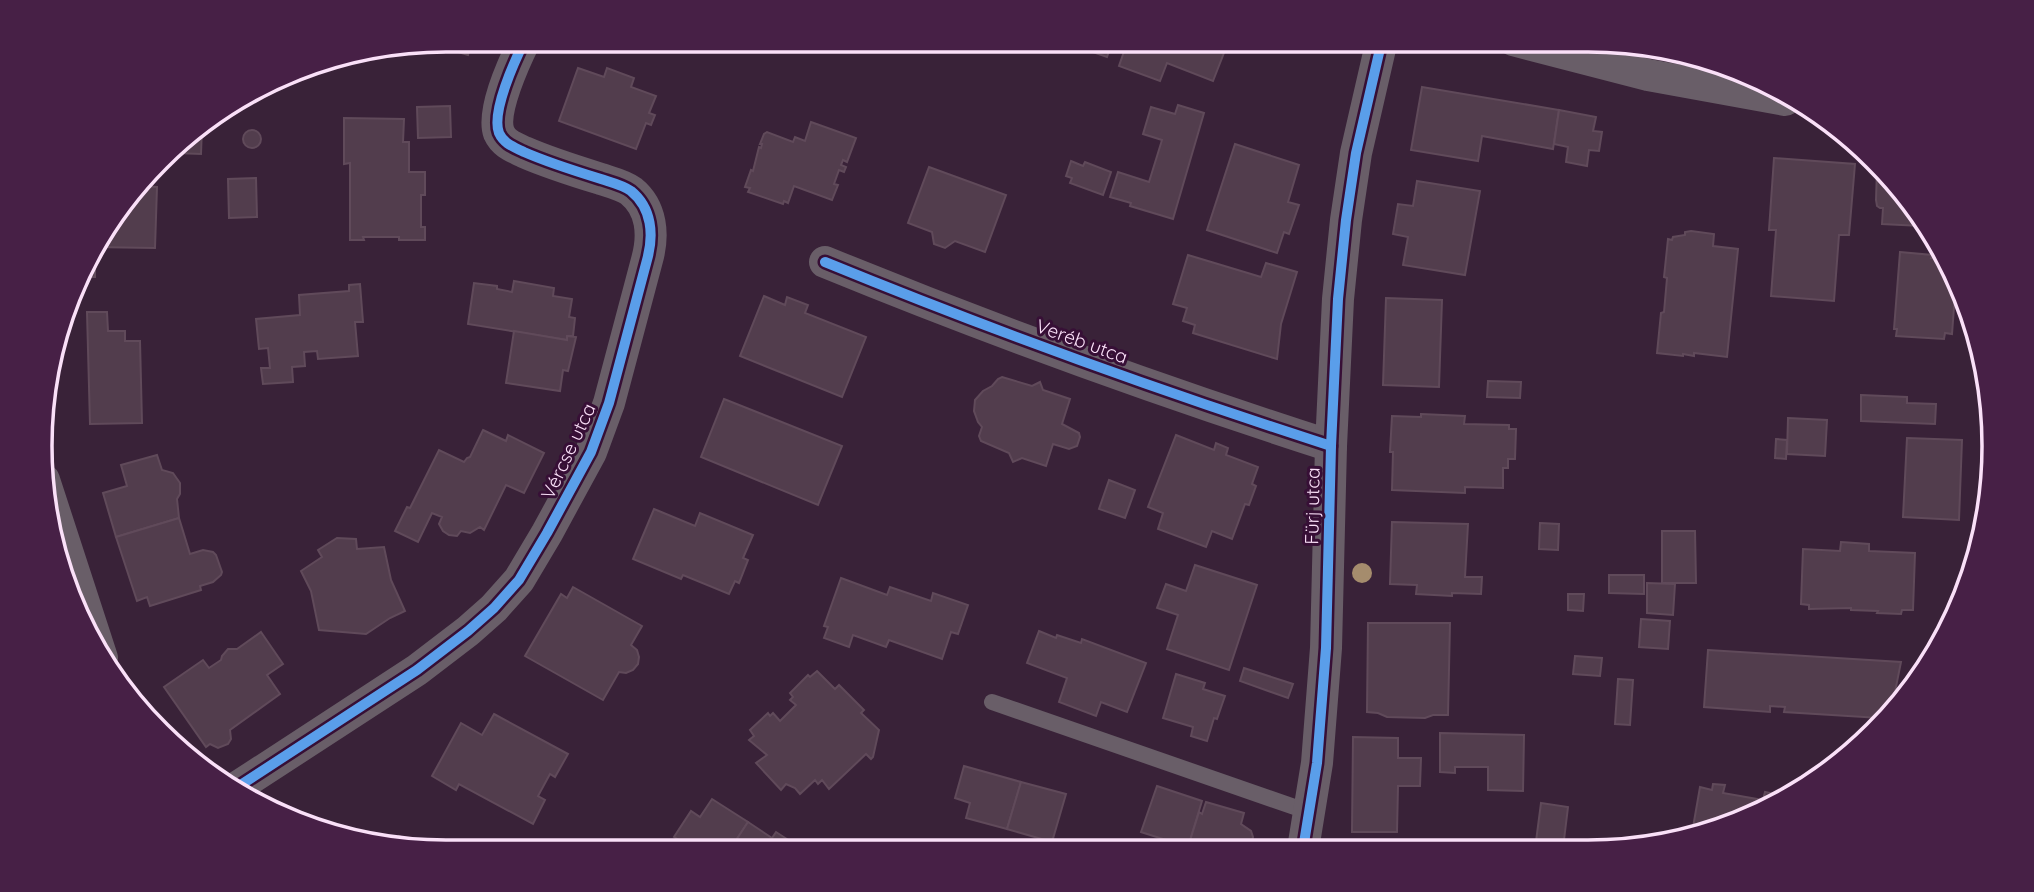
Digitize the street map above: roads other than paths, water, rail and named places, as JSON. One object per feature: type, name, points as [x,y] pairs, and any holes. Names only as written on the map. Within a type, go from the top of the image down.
[{"type":"street","name":"Vércse utca","points":[[243,783],[417,670],[468,632],[494,608],[519,580],[591,452],[609,403],[651,245],[650,224],[641,201],[628,189],[538,158],[507,144],[499,132],[497,118],[519,53]]},
{"type":"street","name":"Fürj utca","points":[[1305,839],[1317,764],[1326,648],[1338,299],[1356,153],[1379,53]]},
{"type":"street","points":[[1563,53],[1648,75],[1770,97]]},
{"type":"street","name":"Veréb utca","points":[[825,262],[946,312],[1331,446]]},
{"type":"street","points":[[66,546],[82,598]]},
{"type":"lane","points":[[992,702],[1309,813]]}]
